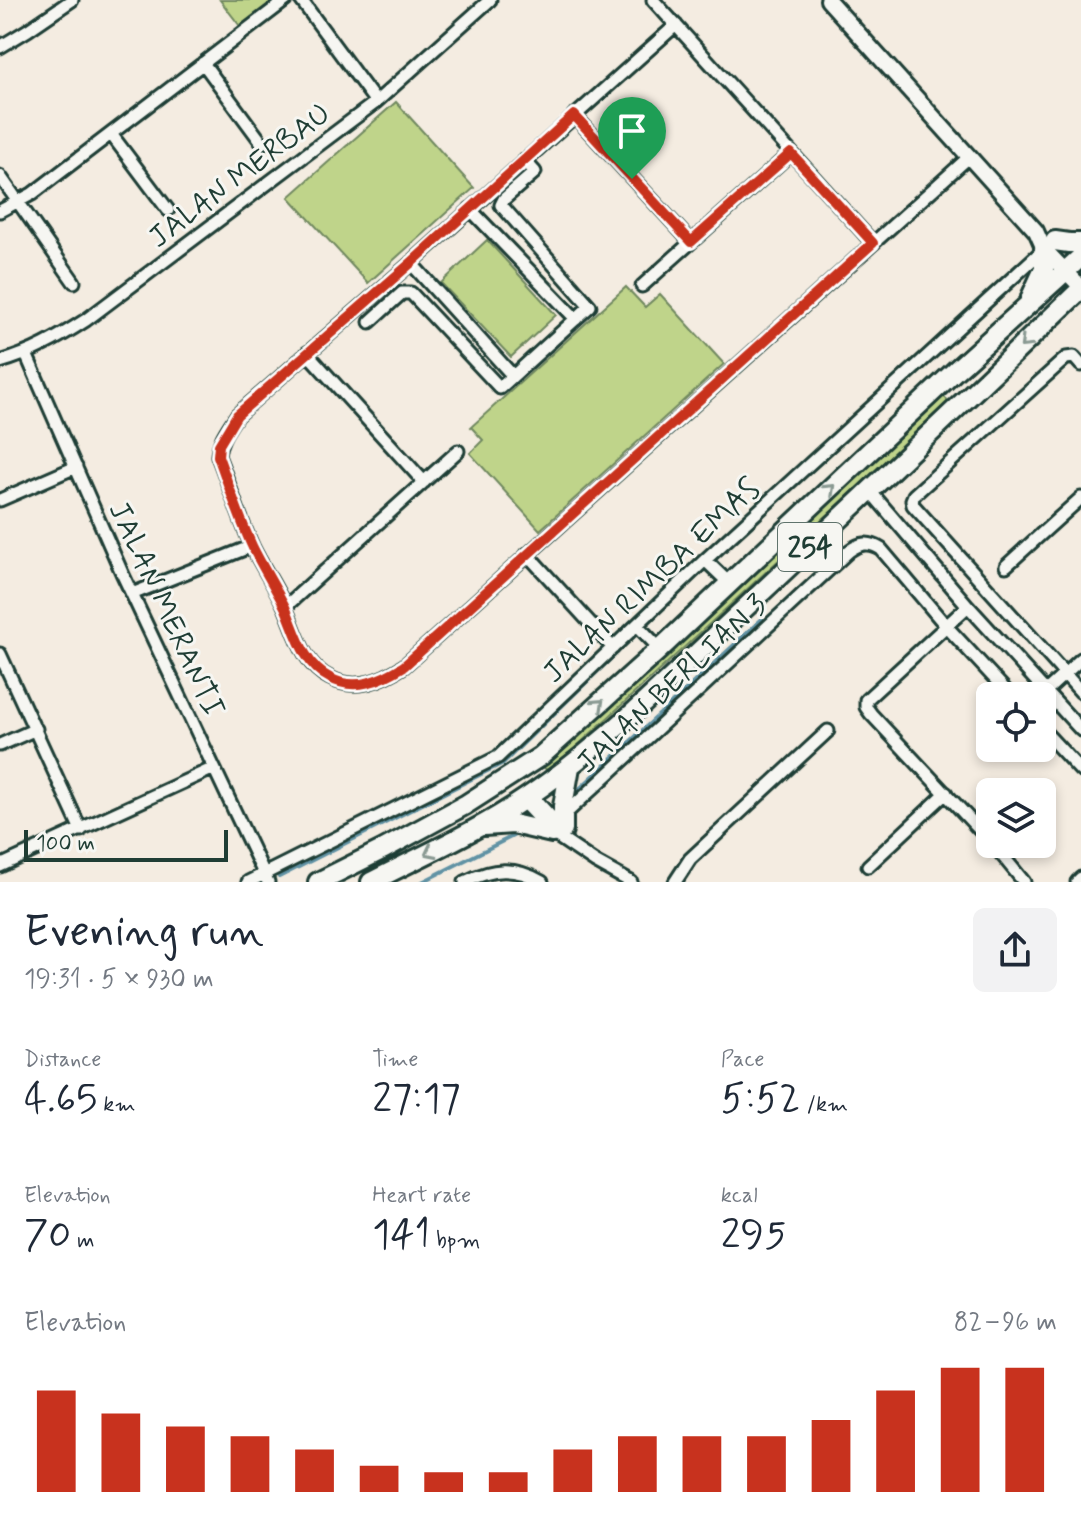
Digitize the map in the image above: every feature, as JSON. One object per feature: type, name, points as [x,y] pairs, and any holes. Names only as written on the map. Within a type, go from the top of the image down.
[{"type":"main road","points":[[1026,307],[1044,269],[1050,245],[1081,243]]},
{"type":"main road","name":"254","points":[[318,882],[465,805],[541,756],[660,649],[956,370],[1076,264]]},
{"type":"main road","name":"254","points":[[371,882],[480,827],[570,767],[870,491],[1081,288]]},
{"type":"main road","points":[[465,805],[478,807],[501,797],[526,797],[541,756]]},
{"type":"main road","points":[[480,827],[513,824],[559,827],[570,767]]},
{"type":"street","points":[[0,47],[72,0]]},
{"type":"street","points":[[0,211],[19,202],[286,0]]},
{"type":"street","points":[[301,0],[376,102]]},
{"type":"street","name":"JALAN MERBAU","points":[[0,362],[55,340],[86,320],[376,102],[476,5],[490,0]]},
{"type":"street","points":[[653,0],[873,243]]},
{"type":"street","points":[[828,0],[1036,231],[1076,264],[1081,288]]},
{"type":"street","points":[[676,25],[237,415],[219,445],[218,456],[252,546],[285,607],[300,645],[314,666],[329,678],[365,684],[385,678],[404,666],[969,157]]},
{"type":"street","points":[[203,63],[262,143]]},
{"type":"street","points":[[574,115],[691,242]]},
{"type":"street","points":[[111,134],[168,210]]},
{"type":"street","points":[[642,286],[791,153]]},
{"type":"street","points":[[370,322],[402,293],[411,293],[500,388],[590,306],[501,205],[535,172],[524,160]]},
{"type":"street","points":[[0,176],[74,282]]},
{"type":"street","points":[[470,209],[576,319]]},
{"type":"street","name":"JALAN RIMBA EMAS","points":[[248,882],[266,878],[498,757],[705,560],[1050,245]]},
{"type":"street","points":[[411,263],[513,376]]},
{"type":"street","points":[[307,353],[424,482]]},
{"type":"street","name":"JALAN MERANTI","points":[[26,354],[132,594],[266,878]]},
{"type":"street","points":[[1078,361],[1066,358],[912,500],[913,505],[1081,692]]},
{"type":"street","points":[[285,607],[458,451]]},
{"type":"street","points":[[0,500],[76,467]]},
{"type":"street","points":[[870,491],[1038,682]]},
{"type":"street","points":[[1006,566],[1081,498]]},
{"type":"street","name":"JALAN BERLIAN 3","points":[[559,827],[849,551],[864,543],[881,549],[947,627]]},
{"type":"street","points":[[132,594],[252,546]]},
{"type":"street","points":[[527,554],[613,648]]},
{"type":"street","points":[[705,560],[729,583]]},
{"type":"street","points":[[968,606],[866,700],[866,707],[976,825]]},
{"type":"street","points":[[637,625],[660,649]]},
{"type":"street","points":[[947,627],[998,682]]},
{"type":"street","points":[[0,654],[81,830]]},
{"type":"street","points":[[1056,682],[1081,659]]},
{"type":"street","points":[[1056,702],[1081,730]]},
{"type":"street","points":[[0,745],[36,729]]},
{"type":"street","points":[[675,882],[690,859],[828,731]]},
{"type":"street","points":[[1056,744],[1081,771]]},
{"type":"street","points":[[0,866],[214,768]]},
{"type":"street","points":[[868,866],[946,793]]},
{"type":"street","points":[[526,797],[576,847],[595,862],[631,882]]},
{"type":"street","points":[[1005,858],[1024,882]]},
{"type":"street","points":[[465,882],[480,875],[511,870],[542,882]]},
{"type":"street","points":[[1077,882],[1081,878]]},
{"type":"green space","points":[[220,0],[276,0],[240,26]]},
{"type":"green space","points":[[396,102],[474,188],[368,283],[289,197]]},
{"type":"green space","points":[[487,240],[556,315],[511,357],[441,283]]},
{"type":"green space","points":[[626,287],[645,307],[660,294],[724,364],[540,530],[470,453],[483,440],[471,427]]},
{"type":"green space","points":[[943,396],[950,402],[549,772],[542,766]]},
{"type":"waterway","points":[[655,616],[670,601]]},
{"type":"waterway","points":[[575,793],[762,619]]},
{"type":"waterway","points":[[279,877],[503,763],[630,640]]},
{"type":"waterway","points":[[422,882],[513,836]]},
{"type":"route","points":[[574,115],[632,179],[691,242],[791,153],[873,243],[404,666],[385,678],[365,684],[329,678],[314,666],[300,645],[285,607],[252,546],[218,456],[225,432],[237,415],[574,115]]}]
